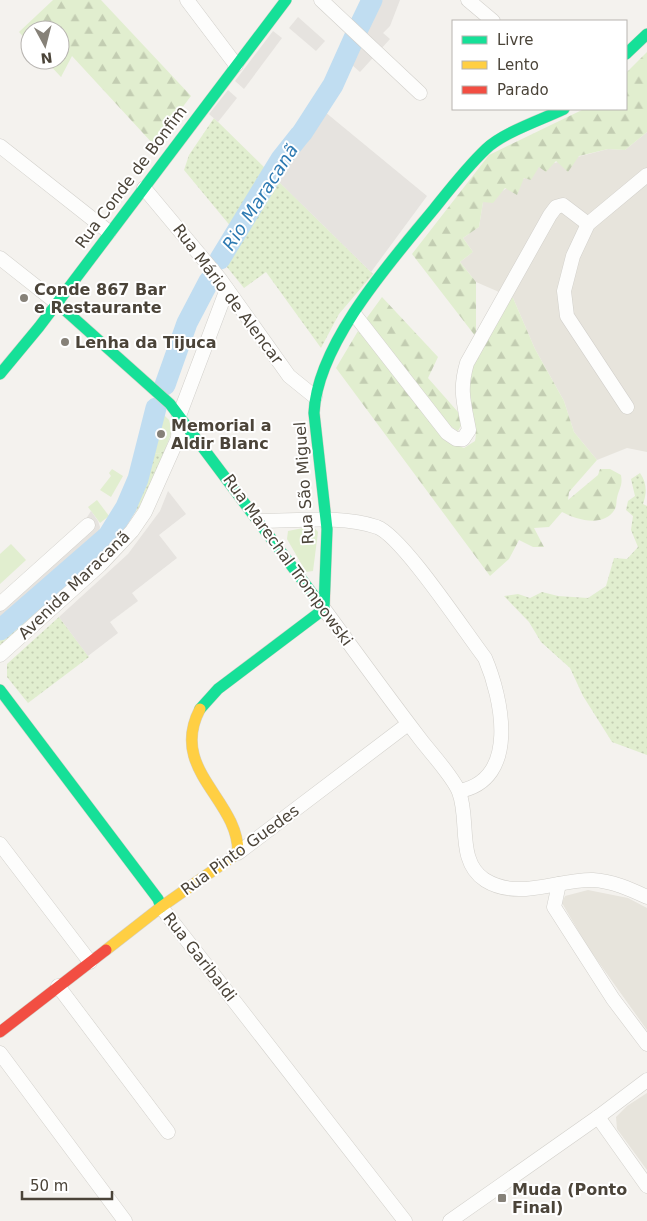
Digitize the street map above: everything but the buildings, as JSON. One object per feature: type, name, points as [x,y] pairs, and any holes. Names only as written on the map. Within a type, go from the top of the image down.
[{"type":"street","points":[[187,0],[236,65]]},
{"type":"street","name":"Rua Conde de Bonfim","points":[[0,374],[57,303],[286,0]]},
{"type":"street","points":[[321,0],[420,93]]},
{"type":"street","points":[[468,0],[492,20]]},
{"type":"street","points":[[627,53],[647,34]]},
{"type":"street","name":"Rua São Miguel","points":[[324,609],[327,520],[314,431],[315,396],[320,376],[379,279],[488,148],[503,138],[562,110]]},
{"type":"street","points":[[0,146],[109,232]]},
{"type":"street","points":[[627,407],[567,316],[564,290],[573,256],[588,224],[627,190],[645,179]]},
{"type":"street","name":"Rua Mário de Alencar","points":[[144,188],[208,264],[289,376],[315,396]]},
{"type":"street","points":[[355,316],[447,433],[456,439],[463,439],[469,430],[463,410],[462,394],[462,380],[467,364],[550,215],[556,207],[563,205],[588,224]]},
{"type":"street","points":[[0,258],[57,303]]},
{"type":"street","name":"Avenida Maracanã","points":[[0,655],[100,565],[132,531],[145,512],[175,444],[179,416],[223,284]]},
{"type":"street","name":"Rua Marechal Trompowski","points":[[57,303],[170,404],[260,521],[459,791]]},
{"type":"street","points":[[260,521],[327,520],[362,523],[379,528],[399,543],[485,658],[494,679],[498,701],[501,731],[498,755],[492,772],[470,789],[459,791],[469,858],[476,871],[485,880],[502,887],[519,890],[595,880],[627,888],[647,897]]},
{"type":"street","name":"Avenida Maracanã","points":[[0,604],[88,525]]},
{"type":"street","points":[[238,853],[240,842],[237,829],[202,780],[194,759],[192,744],[193,727],[198,712],[207,698],[218,689],[324,609]]},
{"type":"street","name":"Rua Garibaldi","points":[[0,690],[158,899],[161,907],[405,1221]]},
{"type":"street","name":"Rua Pinto Guedes","points":[[0,1032],[161,907],[238,853],[408,724]]},
{"type":"street","points":[[0,844],[90,962]]},
{"type":"street","points":[[559,884],[554,907],[613,999],[647,1044]]},
{"type":"street","points":[[58,986],[168,1132]]},
{"type":"street","points":[[0,1054],[125,1221]]},
{"type":"street","points":[[450,1221],[598,1117],[647,1080]]},
{"type":"street","points":[[598,1117],[647,1186]]},
{"type":"shaded area","points":[[379,0],[400,0],[390,26],[383,33],[390,39],[360,72],[351,64]]},
{"type":"shaded area","points":[[298,17],[325,41],[316,51],[289,28]]},
{"type":"shaded area","points":[[273,31],[282,38],[244,89],[235,81]]},
{"type":"shaded area","points":[[228,90],[237,98],[218,122],[209,114]]},
{"type":"shaded area","points":[[325,112],[427,196],[371,272],[276,179],[297,147],[314,133]]},
{"type":"shaded area","points":[[647,132],[647,452],[627,448],[597,460],[574,432],[564,401],[535,349],[513,298],[476,282],[460,262],[473,252],[463,238],[479,227],[483,202],[525,178],[539,167],[608,149],[625,150]]},
{"type":"shaded area","points":[[168,491],[186,514],[159,535],[177,558],[132,593],[138,601],[110,622],[118,633],[88,656],[59,617],[128,554],[160,511]]},
{"type":"shaded area","points":[[91,511],[98,521],[99,533],[0,620],[0,610],[84,522]]},
{"type":"shaded area","points":[[588,890],[628,898],[647,908],[647,1030],[587,946],[562,903],[565,896]]},
{"type":"shaded area","points":[[647,1093],[647,1170],[617,1129],[616,1117],[627,1106]]},
{"type":"green space","points":[[53,0],[101,0],[191,96],[154,145],[72,56],[70,60],[70,20],[32,20]]},
{"type":"green space","points":[[647,52],[647,132],[625,150],[608,149],[579,156],[568,172],[556,161],[546,172],[539,167],[531,180],[524,178],[517,195],[505,188],[493,203],[483,202],[479,227],[463,238],[473,252],[460,262],[476,282],[476,337],[412,254],[489,155],[582,110],[627,110],[627,72]]},
{"type":"green space","points":[[54,70],[65,70],[61,77]]},
{"type":"green space","points":[[214,118],[373,274],[339,314],[321,348],[266,272],[244,288],[218,256],[232,228],[184,170],[189,155]]},
{"type":"green space","points":[[382,297],[438,357],[428,378],[458,412],[463,422],[458,431],[445,423],[366,319]]},
{"type":"green space","points":[[510,297],[513,298],[535,349],[564,401],[574,432],[597,460],[569,492],[568,500],[598,475],[600,469],[610,469],[621,475],[622,482],[616,508],[610,515],[604,519],[590,521],[575,518],[562,512],[549,527],[534,528],[544,547],[533,547],[519,540],[509,559],[490,576],[336,368],[358,331],[454,444],[464,448],[475,441],[476,435],[467,398],[472,368],[483,343]]},
{"type":"green space","points":[[162,413],[169,420],[172,431],[165,450],[158,454],[152,452]]},
{"type":"green space","points":[[165,450],[154,479],[139,507],[115,540],[56,597],[0,646],[0,640],[56,594],[82,566],[109,542],[138,500],[152,452],[158,454]]},
{"type":"green space","points":[[112,469],[123,476],[111,497],[100,490],[111,476],[109,473]]},
{"type":"green space","points":[[640,473],[646,488],[643,504],[647,506],[647,755],[612,742],[583,696],[570,668],[541,642],[529,622],[504,596],[518,594],[530,598],[542,592],[558,596],[588,598],[606,586],[614,558],[627,559],[638,547],[631,530],[633,516],[626,510],[628,501],[635,496],[631,479]]},
{"type":"green space","points":[[97,500],[109,516],[100,523],[88,507]]},
{"type":"green space","points":[[313,526],[318,532],[313,571],[306,572],[287,539],[288,531]]},
{"type":"green space","points":[[11,544],[26,560],[0,584],[0,554]]},
{"type":"green space","points":[[59,617],[89,657],[28,703],[7,677],[7,664]]},
{"type":"waterway","name":"Rio Maracanã","points":[[358,29],[372,0]]},
{"type":"waterway","name":"Rio Maracanã","points":[[302,133],[333,85],[355,36]]},
{"type":"waterway","name":"Rio Maracanã","points":[[220,259],[281,159],[300,135]]},
{"type":"waterway","name":"Rio Maracanã","points":[[165,385],[187,323],[209,281]]},
{"type":"waterway","name":"Rio Maracanã","points":[[0,630],[108,536],[126,507],[138,479],[156,408]]},
{"type":"traffic: fast","points":[[0,374],[39,327],[286,0]]},
{"type":"traffic: fast","points":[[627,53],[647,34]]},
{"type":"traffic: fast","points":[[324,609],[327,529],[314,413],[318,387],[328,359],[342,332],[378,278],[472,163],[486,149],[503,137],[562,110]]},
{"type":"traffic: fast","points":[[57,303],[170,404],[324,609]]},
{"type":"traffic: fast","points":[[200,709],[218,689],[324,609]]},
{"type":"traffic: fast","points":[[0,690],[158,899],[161,907]]},
{"type":"traffic: slow","points":[[106,950],[161,907],[238,853],[235,834],[228,816],[207,784],[198,767],[193,750],[192,730],[200,709]]},
{"type":"traffic: jam","points":[[0,1032],[106,950]]},
{"type":"place","name":"Conde 867 Bar e Restaurante","points":[[24,298]]},
{"type":"place","name":"Lenha da Tijuca","points":[[65,342]]},
{"type":"place","name":"Memorial a Aldir Blanc","points":[[161,434]]},
{"type":"place","name":"Muda (Ponto Final)","points":[[502,1198]]}]
